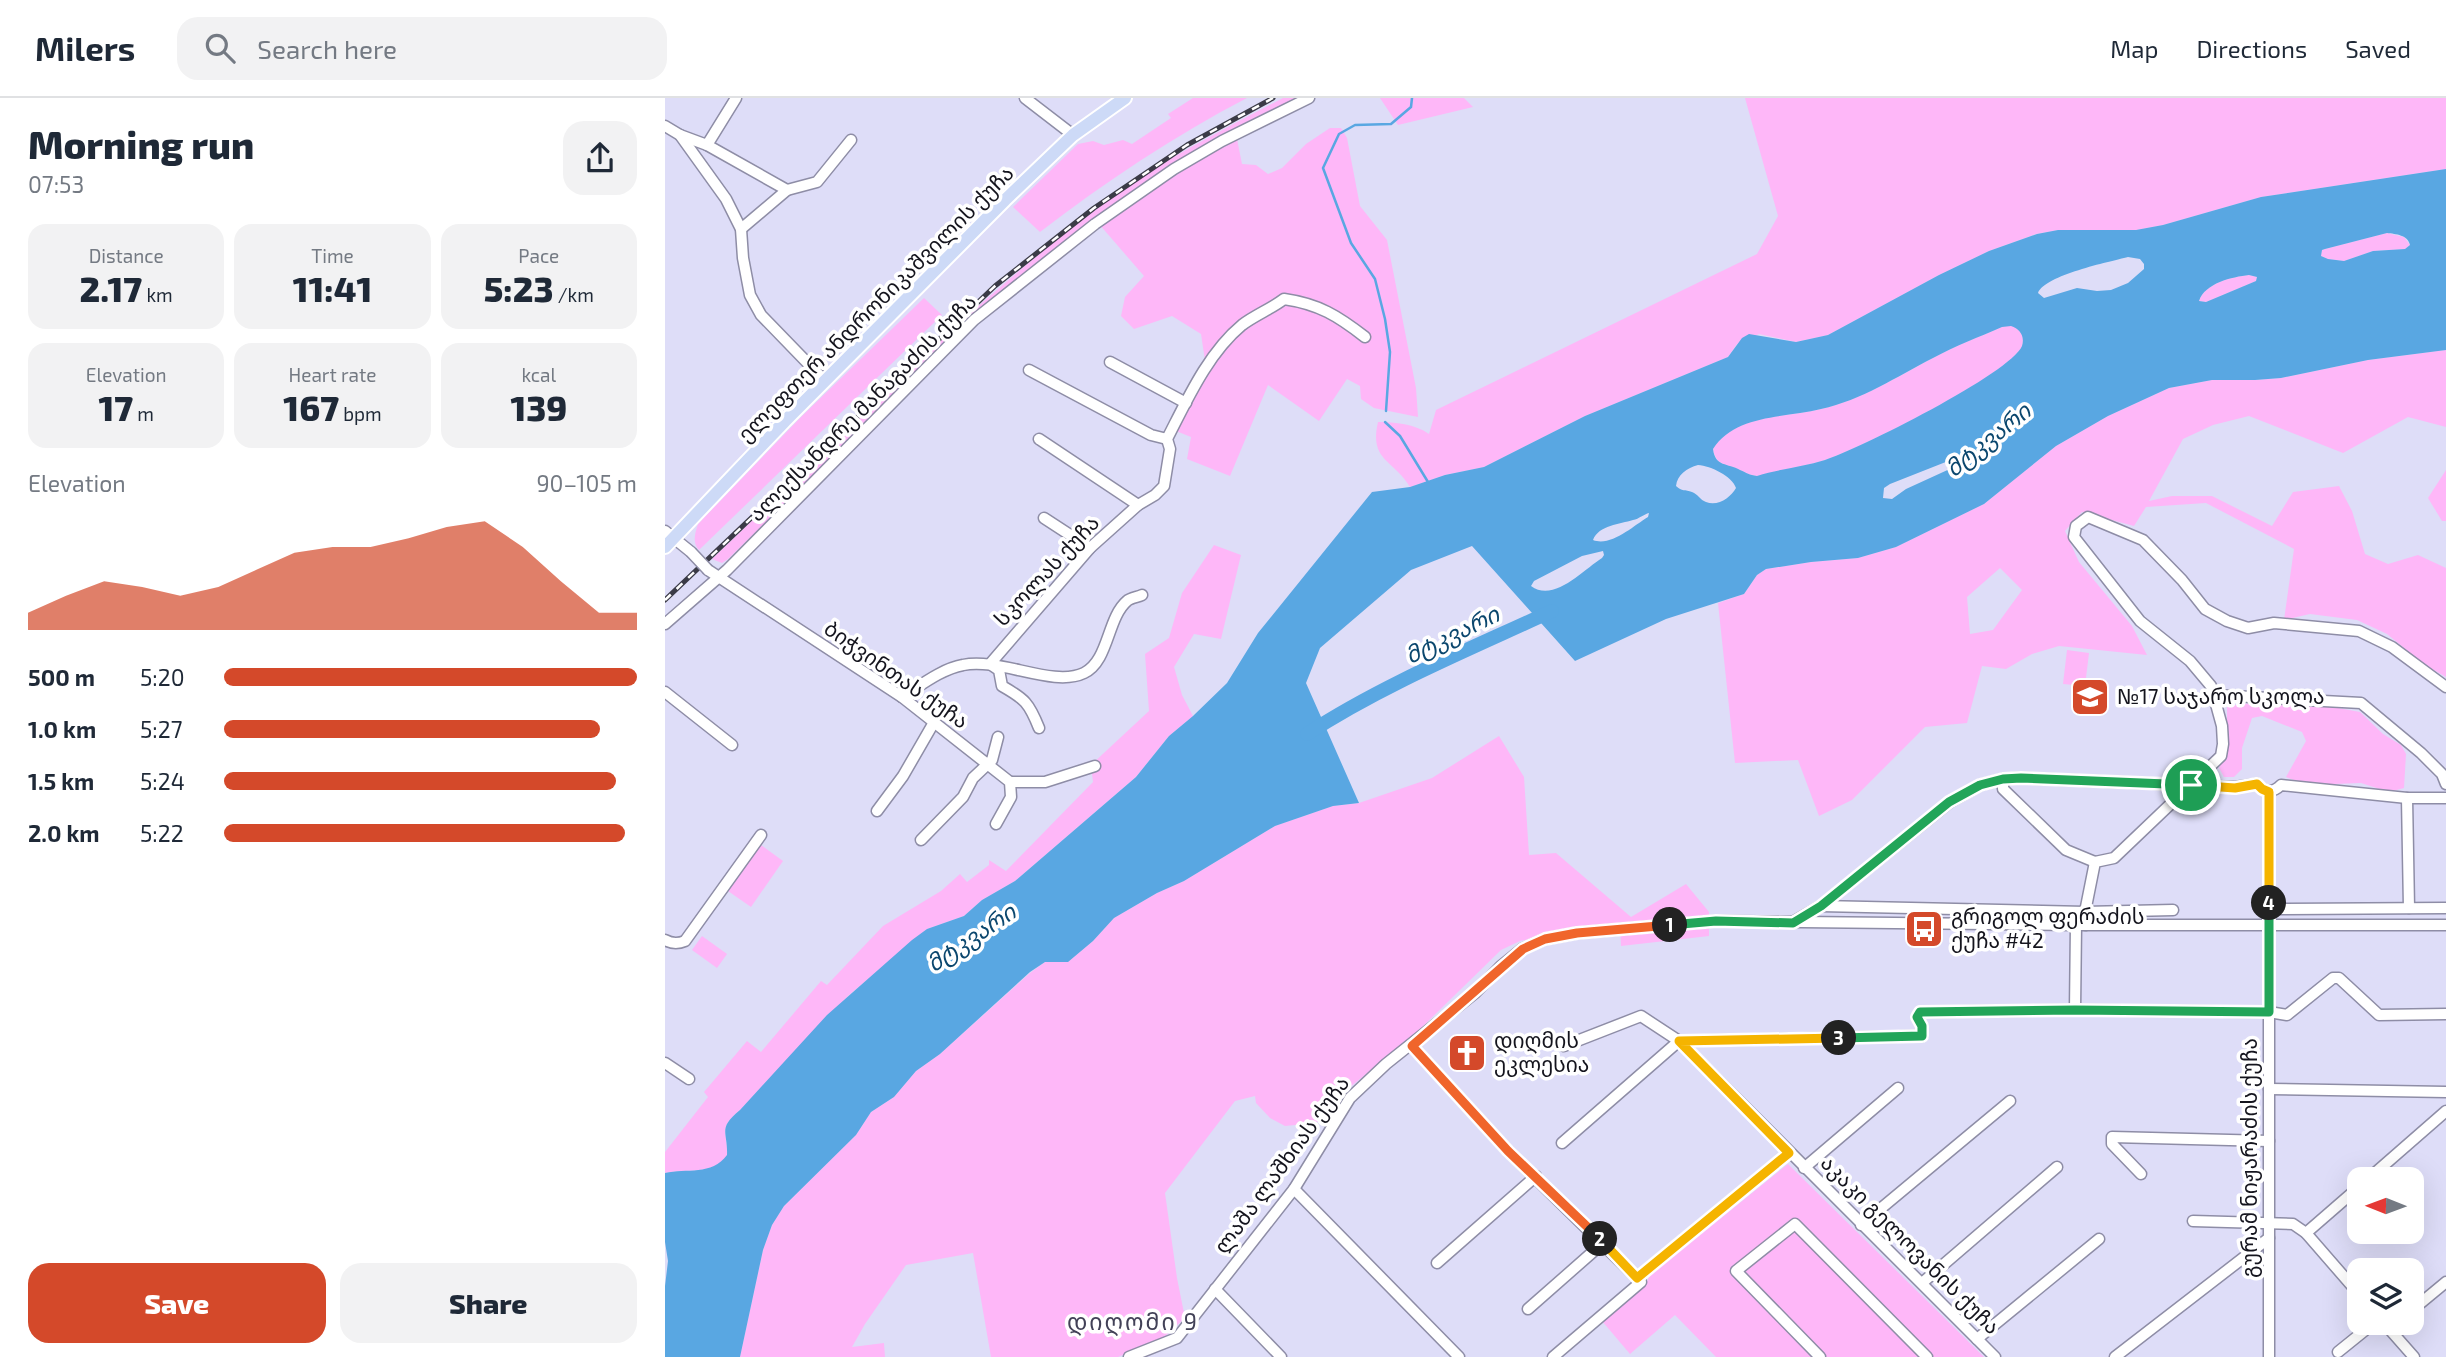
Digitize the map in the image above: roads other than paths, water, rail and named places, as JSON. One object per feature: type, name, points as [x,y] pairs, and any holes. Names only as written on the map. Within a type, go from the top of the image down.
[{"type":"main road","name":"ელეფთერ ანდრონიკაშვილის ქუჩა","points":[[668,539],[1073,135],[1125,98]]},
{"type":"street","points":[[707,145],[736,98]]},
{"type":"street","points":[[1025,98],[1073,135]]},
{"type":"street","name":"ალექსანდრე მანაგაძის ქუჩა","points":[[665,624],[719,577],[974,320],[1095,225],[1174,169],[1222,141],[1310,98]]},
{"type":"street","points":[[665,126],[707,145],[787,190]]},
{"type":"street","points":[[680,135],[726,199],[741,229],[750,295],[761,315],[825,381]]},
{"type":"street","points":[[741,229],[787,190],[817,182],[851,140]]},
{"type":"street","name":"სკოლას ქუჩა","points":[[990,664],[1090,548],[1138,505],[1164,486],[1170,449],[1167,439],[1186,402],[1228,337],[1244,323],[1284,299],[1316,305],[1345,321],[1365,337]]},
{"type":"street","points":[[1110,362],[1186,402]]},
{"type":"street","points":[[1029,370],[1151,435],[1167,439]]},
{"type":"street","points":[[1039,439],[1138,505]]},
{"type":"street","points":[[2003,779],[2003,789],[2066,850],[2095,862],[2114,858],[2221,756],[2222,726],[2215,695],[2195,666],[2140,621],[2074,537],[2076,526],[2088,517],[2143,540],[2182,579],[2205,609],[2227,621],[2248,628],[2274,623],[2359,631],[2392,647],[2446,687]]},
{"type":"street","points":[[1044,518],[1090,548]]},
{"type":"street","name":"ბიჭვინთას ქუჩა","points":[[668,539],[691,552],[708,570],[902,697],[1010,782]]},
{"type":"street","points":[[902,697],[940,674],[963,664],[990,664],[1069,678],[1086,672],[1099,659],[1114,622],[1127,601],[1142,595]]},
{"type":"street","points":[[990,664],[999,670],[1002,686],[1023,698],[1030,706],[1039,728]]},
{"type":"street","points":[[665,692],[732,745]]},
{"type":"street","points":[[2215,695],[2361,702],[2421,752],[2442,774],[2446,784]]},
{"type":"street","points":[[877,811],[903,776],[933,724]]},
{"type":"street","points":[[921,840],[963,797],[973,778],[992,760],[998,737]]},
{"type":"street","points":[[996,824],[1011,797],[1010,782],[1045,782],[1095,766]]},
{"type":"street","points":[[1793,923],[1821,906],[1949,802],[1980,785],[2003,779],[2235,788],[2257,784],[2269,792],[2275,791],[2281,785],[2407,798],[2446,798]]},
{"type":"street","name":"გურამ ნიჟარაძის ქუჩა","points":[[2269,792],[2269,1357]]},
{"type":"street","points":[[2407,798],[2409,908]]},
{"type":"street","points":[[667,944],[680,944],[685,941],[761,835]]},
{"type":"street","points":[[2075,1010],[2081,925],[2095,862]]},
{"type":"street","points":[[1821,906],[2085,912],[2172,910]]},
{"type":"street","points":[[2269,909],[2446,908]]},
{"type":"street","name":"ლაშა ლაშხიას ქუჩა","points":[[1129,1357],[1177,1338],[1294,1189],[1350,1098],[1386,1064],[1412,1046],[1523,949],[1545,939],[1577,933],[1701,922],[2446,925]]},
{"type":"street","points":[[1562,1143],[1679,1041],[1922,1036],[1922,1026],[1917,1017],[1920,1012],[2075,1010],[2269,1012],[2287,1015],[2333,978],[2339,978],[2379,1015],[2446,1014]]},
{"type":"street","name":"აკაკი გელოვანის ქუჩა","points":[[1564,1046],[1641,1016],[1679,1041],[1995,1357]]},
{"type":"street","points":[[1412,1046],[1499,1141],[1641,1282],[1553,1357]]},
{"type":"street","points":[[665,1063],[689,1079]]},
{"type":"street","points":[[1804,1168],[1898,1088]]},
{"type":"street","points":[[2269,1089],[2446,1092]]},
{"type":"street","points":[[1861,1225],[2010,1101]]},
{"type":"street","points":[[2382,1167],[2446,1111]]},
{"type":"street","points":[[2141,1174],[2112,1144],[2112,1138],[2269,1141]]},
{"type":"street","points":[[1637,1278],[1789,1153]]},
{"type":"street","points":[[1922,1283],[2057,1167]]},
{"type":"street","points":[[1437,1263],[1535,1177]]},
{"type":"street","points":[[1294,1189],[1459,1357]]},
{"type":"street","points":[[2306,1233],[2347,1197]]},
{"type":"street","points":[[2193,1221],[2293,1224],[2306,1233],[2347,1280]]},
{"type":"street","points":[[1820,1357],[1736,1271],[1795,1224],[1927,1357]]},
{"type":"street","points":[[2115,1357],[2269,1238]]},
{"type":"street","points":[[1977,1339],[2099,1239]]},
{"type":"street","points":[[1528,1309],[1603,1243]]},
{"type":"street","points":[[2424,1300],[2446,1282]]},
{"type":"street","points":[[1215,1289],[1281,1357]]},
{"type":"street","points":[[2338,1352],[2359,1335]]},
{"type":"street","points":[[2398,1335],[2414,1357]]},
{"type":"water","points":[[2446,169],[2446,350],[2368,360],[2281,378],[2212,380],[2169,388],[2108,416],[2056,446],[1984,504],[1896,547],[1858,558],[1766,569],[1757,575],[1744,594],[1666,619],[1575,661],[1472,546],[1411,570],[1320,648],[1306,683],[1359,803],[1333,806],[1275,826],[1184,881],[1114,918],[1093,941],[1068,962],[1045,962],[1030,972],[940,1054],[916,1071],[894,1097],[871,1112],[856,1135],[784,1206],[772,1225],[763,1250],[740,1357],[665,1357],[665,1286],[668,1261],[665,1242],[665,1173],[706,1169],[721,1162],[727,1155],[725,1131],[728,1122],[827,1015],[927,929],[964,916],[982,900],[1015,881],[1136,777],[1169,736],[1227,683],[1258,633],[1372,492],[1410,487],[1445,475],[1484,467],[1585,416],[1728,357],[1742,338],[1749,334],[1796,342],[1828,335],[1939,275],[1989,251],[2037,234],[2058,230],[2136,230],[2261,197]],"holes":[[[2387,233],[2404,237],[2410,245],[2405,249],[2373,251],[2344,261],[2321,256],[2322,250]],[[2128,257],[2140,259],[2144,264],[2144,269],[2128,283],[2111,290],[2077,288],[2044,298],[2038,293],[2052,280]],[[2235,277],[2257,277],[2256,281],[2206,302],[2199,301],[2213,285]],[[2011,326],[2017,329],[2023,339],[2022,346],[2012,358],[1991,374],[1898,427],[1842,453],[1817,462],[1757,476],[1723,464],[1714,455],[1713,449],[1722,438],[1747,423],[1821,409],[1851,400],[2002,327]],[[1966,454],[1968,460],[1965,462],[1906,489],[1892,499],[1883,498],[1884,488],[1890,484]],[[1698,465],[1715,470],[1730,479],[1736,488],[1724,500],[1706,502],[1694,493],[1676,486],[1680,475]],[[1649,513],[1648,517],[1614,538],[1607,541],[1593,540],[1605,528]],[[1603,551],[1602,558],[1559,588],[1540,590],[1531,586],[1534,581],[1582,556]]]},
{"type":"waterway","points":[[1386,411],[1390,352],[1375,279],[1351,243],[1323,168],[1339,134],[1355,125],[1391,124],[1411,107],[1412,98]]},
{"type":"waterway","points":[[1385,422],[1400,436],[1428,482]]},
{"type":"waterway","name":"მტკვარი","points":[[1307,734],[1365,699],[1552,611]]},
{"type":"railway","points":[[665,600],[995,286],[1094,208],[1187,145],[1273,98]]},
{"type":"place","name":"№17 საჯარო სკოლა","points":[[2090,697]]},
{"type":"place","name":"გრიგოლ ფერაძის ქუჩა #42","points":[[1924,929]]},
{"type":"place","name":"დიღმის ეკლესია","points":[[1467,1053]]},
{"type":"district","name":"დიღომი 9","points":[[1133,1322]]}]
